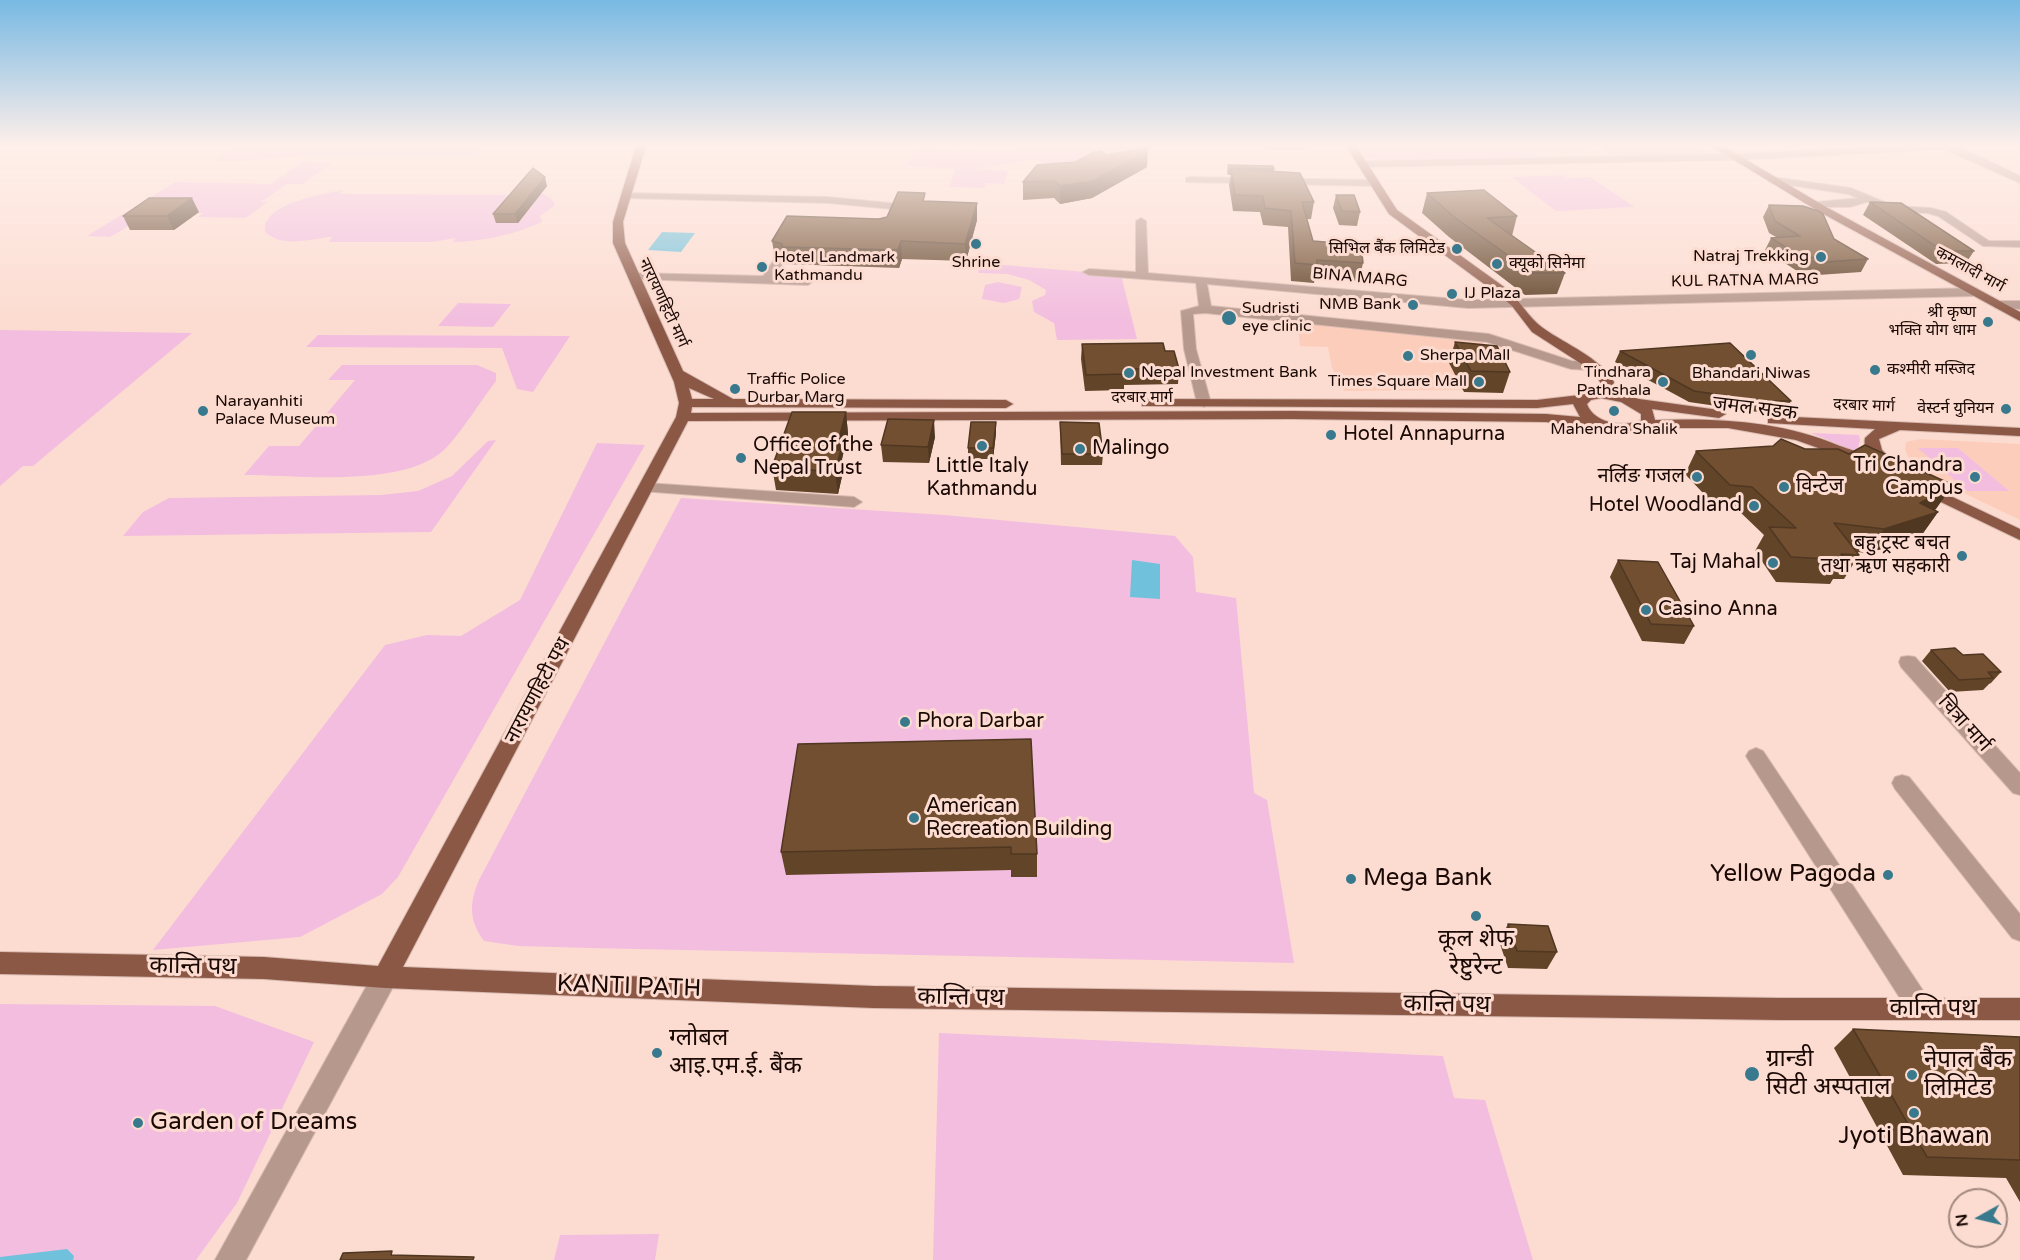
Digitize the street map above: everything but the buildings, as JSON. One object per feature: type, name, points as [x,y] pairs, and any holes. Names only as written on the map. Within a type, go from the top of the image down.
[{"type":"main road","name":"नारायणहिटी मार्ग","points":[[623,205],[618,222],[619,243],[678,374],[685,410]]},
{"type":"main road","points":[[1388,205],[1400,218],[1516,303],[1542,334],[1596,367],[1607,382],[1606,388],[1580,403],[1584,414],[1601,423]]},
{"type":"main road","name":"कमलादी मार्ग","points":[[1817,206],[2020,317]]},
{"type":"main road","points":[[678,374],[737,410]]},
{"type":"main road","name":"दरबार मार्ग","points":[[737,410],[1204,403],[1537,404],[1610,395],[1636,403],[1764,420],[2020,432]]},
{"type":"main road","points":[[1636,403],[1648,413],[1649,418],[1643,426]]},
{"type":"main road","name":"दरबार मार्ग","points":[[685,410],[1546,418],[1601,423],[1619,428],[1643,426]]},
{"type":"main road","name":"नारायणहिटी पथ","points":[[385,976],[664,456],[685,410]]},
{"type":"main road","points":[[664,456],[684,435],[737,410]]},
{"type":"main road","name":"जमल सडक","points":[[1643,426],[1719,423],[1774,429],[1808,437],[1903,478],[2020,535]]},
{"type":"main road","points":[[1903,478],[1872,449],[1873,435],[1879,431],[1923,426]]},
{"type":"main road","name":"कान्ति पथ","points":[[0,963],[264,968],[385,976]]},
{"type":"main road","name":"KANTI PATH","points":[[385,976],[873,997]]},
{"type":"main road","name":"कान्ति पथ","points":[[873,997],[2020,1009]]},
{"type":"street","points":[[878,205],[891,206]]},
{"type":"street","points":[[1817,206],[1837,205]]},
{"type":"street","points":[[1882,205],[1893,209],[1927,210],[1942,214],[1987,244],[2020,244]]},
{"type":"street","points":[[1141,221],[1142,274]]},
{"type":"street","points":[[767,280],[777,263]]},
{"type":"street","name":"BINA MARG","points":[[1089,272],[1142,274],[1468,304],[1516,303]]},
{"type":"street","points":[[634,276],[808,281]]},
{"type":"street","points":[[1201,280],[1205,309]]},
{"type":"street","name":"KUL RATNA MARG","points":[[1516,303],[1975,292]]},
{"type":"street","points":[[1999,305],[2020,305]]},
{"type":"street","points":[[1204,403],[1190,349],[1187,311],[1205,309],[1481,337],[1571,365],[1596,367]]},
{"type":"street","points":[[646,488],[854,502]]},
{"type":"street","name":"चित्रा मार्ग","points":[[1908,662],[2020,787]]},
{"type":"street","points":[[1756,756],[1921,1009]]},
{"type":"street","points":[[1902,783],[2020,931]]},
{"type":"street","points":[[230,1260],[385,976]]},
{"type":"shaded area","points":[[138,205],[263,205],[246,218],[198,217],[203,213],[153,212],[110,237],[87,236]]},
{"type":"shaded area","points":[[288,205],[555,205],[540,216],[542,222],[531,227],[488,239],[453,242],[456,238],[432,242],[329,242],[332,237],[298,241],[281,240],[265,232],[266,222]]},
{"type":"shaded area","points":[[1548,205],[1632,205],[1635,207],[1556,211]]},
{"type":"shaded area","points":[[980,263],[1121,275],[1137,339],[1057,340],[1054,323],[1034,312],[1032,301],[1045,295],[1046,290],[1029,280],[1007,274],[978,273]]},
{"type":"shaded area","points":[[998,282],[1022,287],[1019,299],[1004,303],[982,299],[985,285]]},
{"type":"shaded area","points":[[458,303],[511,304],[493,327],[438,326]]},
{"type":"shaded area","name":"Sherpa Mall","points":[[1297,321],[1483,340],[1485,350],[1464,390],[1344,391],[1332,368],[1328,347],[1300,346]]},
{"type":"shaded area","points":[[0,330],[192,333],[33,466],[23,466],[0,486]]},
{"type":"shaded area","points":[[318,335],[570,336],[533,392],[517,389],[502,348],[306,347]]},
{"type":"shaded area","points":[[342,365],[477,365],[496,373],[496,381],[447,447],[429,460],[406,469],[351,477],[244,475],[269,446],[299,446],[355,380],[328,380]]},
{"type":"shaded area","points":[[1811,433],[1859,435],[1857,452]]},
{"type":"shaded area","name":"Tri Chandra Campus","points":[[1920,439],[2020,444],[2020,520],[1922,473],[1912,465],[1905,450],[1906,442]]},
{"type":"shaded area","points":[[496,440],[431,532],[123,536],[143,512],[169,498],[381,495],[418,491],[452,476],[488,441]]},
{"type":"shaded area","points":[[597,443],[645,445],[398,877],[382,894],[300,937],[153,950],[385,645],[427,635],[461,636],[520,600]]},
{"type":"shaded area","points":[[1918,448],[1958,448],[2009,491],[1967,491]]},
{"type":"shaded area","name":"Phora Darbar","points":[[681,498],[944,515],[1175,536],[1193,557],[1196,592],[1236,598],[1254,793],[1267,800],[1294,963],[590,948],[518,946],[484,941],[475,926],[472,912],[473,897],[479,880]]},
{"type":"shaded area","name":"Garden of Dreams","points":[[0,1004],[215,1006],[314,1042],[237,1203],[196,1260],[0,1260]]},
{"type":"shaded area","points":[[939,1033],[1443,1056],[1454,1098],[1485,1100],[1533,1260],[933,1260]]},
{"type":"shaded area","points":[[659,1234],[655,1260],[554,1260],[560,1235]]},
{"type":"water","points":[[662,232],[695,233],[681,252],[648,250]]},
{"type":"water","points":[[1132,560],[1160,564],[1160,599],[1130,597]]},
{"type":"water","points":[[67,1249],[74,1256],[73,1260],[0,1260],[0,1257]]},
{"type":"place","name":"Shrine","points":[[976,244]]},
{"type":"place","name":"सिभिल बैंक लिमिटेड","points":[[1457,249]]},
{"type":"place","name":"Natraj Trekking","points":[[1821,257]]},
{"type":"place","name":"क्यूको सिनेमा","points":[[1497,264]]},
{"type":"place","name":"Hotel Landmark Kathmandu","points":[[762,267]]},
{"type":"place","name":"IJ Plaza","points":[[1452,294]]},
{"type":"place","name":"NMB Bank","points":[[1413,305]]},
{"type":"place","name":"Sudristi eye clinic","points":[[1229,318]]},
{"type":"place","name":"श्री कृष्ण भक्ति योग धाम","points":[[1988,322]]},
{"type":"place","name":"Bhandari Niwas","points":[[1751,355]]},
{"type":"place","name":"Sherpa Mall","points":[[1408,356]]},
{"type":"place","name":"कश्मीरी मस्जिद","points":[[1875,370]]},
{"type":"place","name":"Nepal Investment Bank","points":[[1129,373]]},
{"type":"place","name":"Times Square Mall","points":[[1479,382]]},
{"type":"place","name":"Tindhara Pathshala","points":[[1663,382]]},
{"type":"place","name":"Traffic Police Durbar Marg","points":[[735,389]]},
{"type":"place","name":"वेस्टर्न युनियन","points":[[2006,409]]},
{"type":"place","name":"Narayanhiti Palace Museum","points":[[203,411]]},
{"type":"place","name":"Mahendra Shalik","points":[[1614,411]]},
{"type":"place","name":"Hotel Annapurna","points":[[1331,435]]},
{"type":"place","name":"Little Italy Kathmandu","points":[[982,446]]},
{"type":"place","name":"Malingo","points":[[1080,449]]},
{"type":"place","name":"Office of the Nepal Trust","points":[[741,458]]},
{"type":"place","name":"नर्लिङ गजल","points":[[1697,477]]},
{"type":"place","name":"Tri Chandra Campus","points":[[1975,477]]},
{"type":"place","name":"विन्टेज","points":[[1784,487]]},
{"type":"place","name":"Hotel Woodland","points":[[1754,506]]},
{"type":"place","name":"बहु ट्रस्ट बचत तथा ऋण सहकारी","points":[[1962,556]]},
{"type":"place","name":"Taj Mahal","points":[[1773,563]]},
{"type":"place","name":"Casino Anna","points":[[1646,610]]},
{"type":"place","name":"Phora Darbar","points":[[905,722]]},
{"type":"place","name":"American Recreation Building","points":[[914,818]]},
{"type":"place","name":"Yellow Pagoda","points":[[1888,875]]},
{"type":"place","name":"Mega Bank","points":[[1351,879]]},
{"type":"place","name":"कूल शेफ रेष्टुरेन्ट","points":[[1476,916]]},
{"type":"place","name":"ग्लोबल आइ.एम.ई. बैंक","points":[[657,1053]]},
{"type":"place","name":"ग्रान्डी सिटी अस्पताल","points":[[1752,1074]]},
{"type":"place","name":"नेपाल बैंक लिमिटेड","points":[[1912,1075]]},
{"type":"place","name":"Jyoti Bhawan","points":[[1914,1113]]},
{"type":"place","name":"Garden of Dreams","points":[[138,1123]]}]
